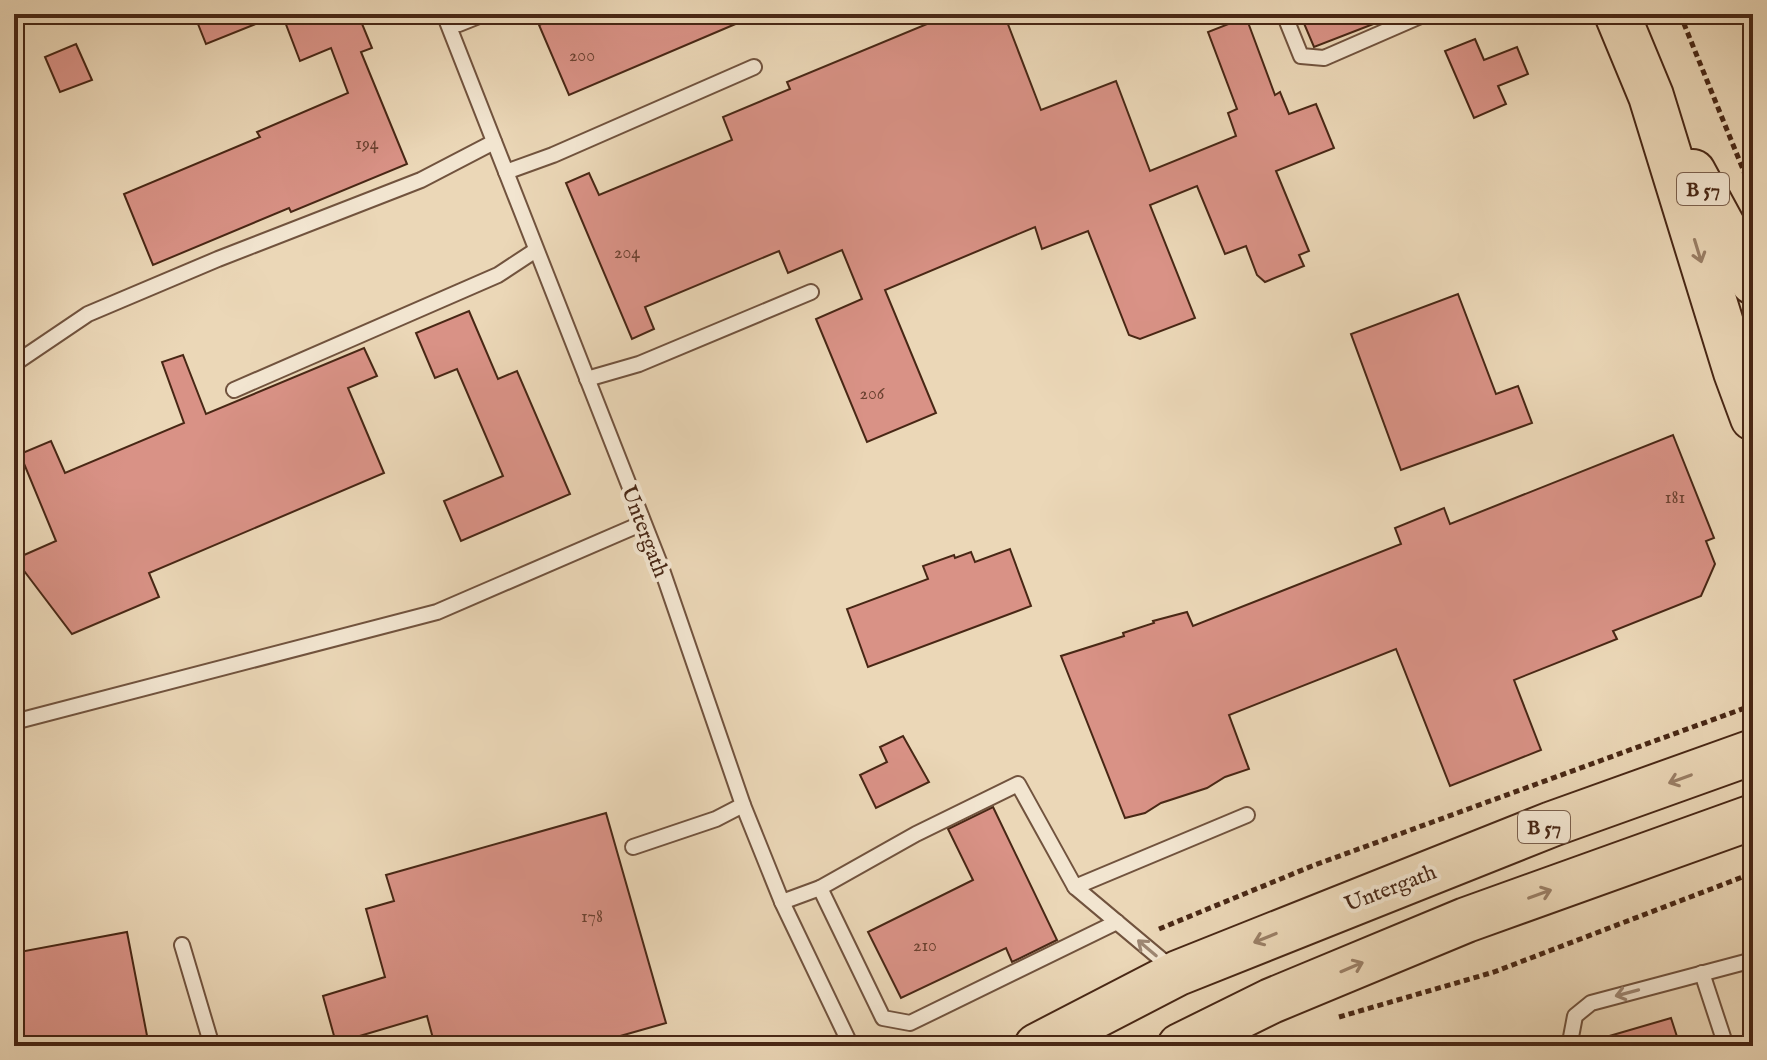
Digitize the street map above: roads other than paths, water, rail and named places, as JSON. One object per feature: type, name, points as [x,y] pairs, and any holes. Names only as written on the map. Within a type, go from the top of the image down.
[{"type":"main road","name":"B 57","points":[[1617,14],[1651,96],[1753,418]]},
{"type":"main road","name":"B 57","points":[[1651,96],[1753,282]]},
{"type":"main road","name":"Untergath","points":[[1037,1046],[1178,973],[1552,824],[1753,752]]},
{"type":"main road","points":[[1180,1046],[1271,1001],[1466,920],[1753,817]]},
{"type":"lane","points":[[445,18],[459,24],[484,14]]},
{"type":"lane","points":[[1284,14],[1301,56],[1324,58],[1425,14]]},
{"type":"lane","name":"Untergath","points":[[445,18],[643,523],[743,805],[782,902],[851,1046]]},
{"type":"lane","points":[[506,172],[553,155],[754,67]]},
{"type":"lane","points":[[14,364],[88,314],[218,259],[421,180],[494,142]]},
{"type":"lane","points":[[234,390],[498,275],[536,250]]},
{"type":"lane","points":[[587,379],[639,364],[811,292]]},
{"type":"lane","points":[[14,722],[437,612],[643,523]]},
{"type":"lane","points":[[782,902],[820,888],[916,834],[1018,784],[1075,887],[1178,973]]},
{"type":"lane","points":[[633,847],[716,819],[743,805]]},
{"type":"lane","points":[[1075,887],[1247,815]]},
{"type":"lane","points":[[820,888],[883,1018],[910,1023],[1117,922]]},
{"type":"lane","points":[[182,945],[212,1046]]},
{"type":"lane","points":[[1574,1046],[1571,1037],[1575,1016],[1591,1003],[1753,960]]},
{"type":"lane","points":[[1702,973],[1726,1046]]}]
